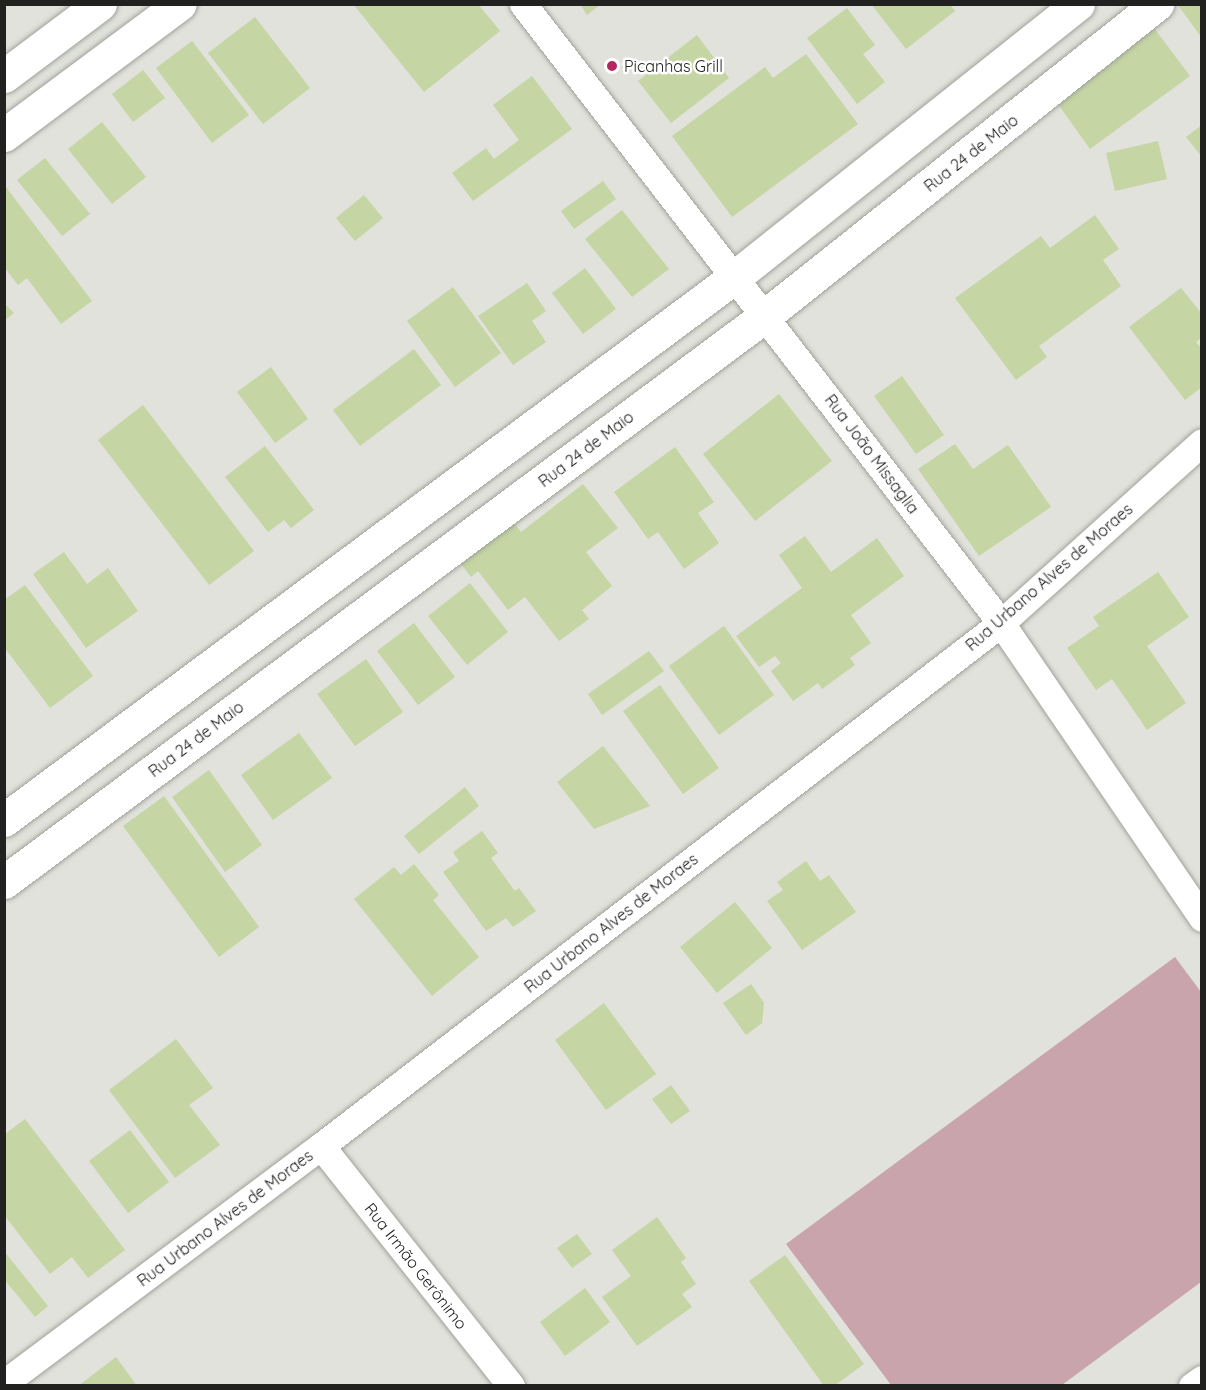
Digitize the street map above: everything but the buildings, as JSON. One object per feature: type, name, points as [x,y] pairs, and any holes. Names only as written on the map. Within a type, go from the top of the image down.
[{"type":"street","points":[[4,76],[71,18],[100,4]]},
{"type":"street","points":[[4,135],[180,4]]},
{"type":"street","name":"Rua João Missaglia","points":[[523,4],[736,276],[1001,623],[1202,918]]},
{"type":"street","points":[[4,820],[736,276],[1078,4]]},
{"type":"street","name":"Rua 24 de Maio","points":[[4,882],[766,315],[1157,4]]},
{"type":"street","name":"Rua Urbano Alves de Moraes","points":[[4,1383],[321,1146],[1001,623],[1202,442]]},
{"type":"street","name":"Rua Irmão Gerônimo","points":[[321,1146],[512,1386]]},
{"type":"street","points":[[1192,1386],[1202,1379]]},
{"type":"shaded area","points":[[1175,957],[1201,992],[1201,1282],[1062,1385],[891,1385],[786,1244]]},
{"type":"place","name":"Picanhas Grill","points":[[612,66]]}]
